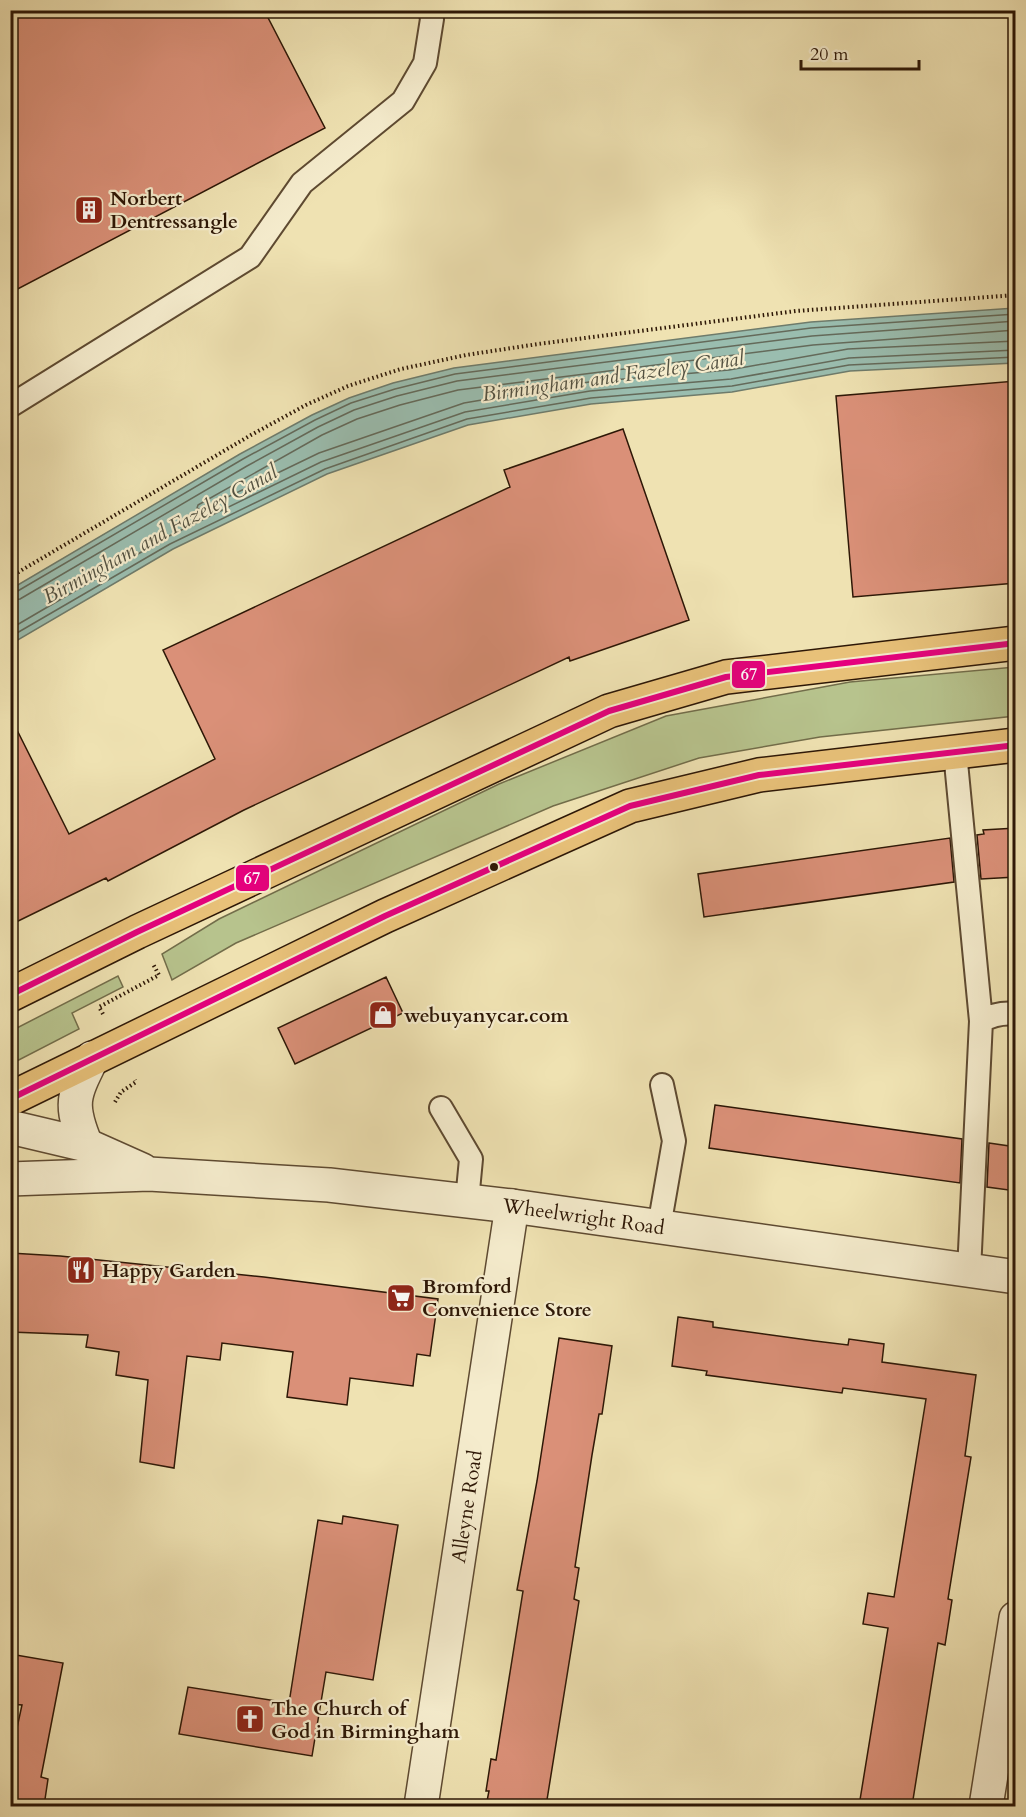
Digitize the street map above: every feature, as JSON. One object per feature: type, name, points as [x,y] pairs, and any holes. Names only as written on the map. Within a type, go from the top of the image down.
[{"type":"highway","points":[[10,994],[136,932],[609,711],[726,677],[1016,643]]},
{"type":"highway","points":[[10,1099],[385,916],[630,806],[759,775],[1016,745]]},
{"type":"street","points":[[86,1145],[75,1120],[76,1090],[92,1058]]},
{"type":"street","name":"Wheelwright Road","points":[[10,1128],[86,1145],[149,1174]]},
{"type":"street","name":"Wheelwright Road","points":[[10,1179],[149,1174],[329,1185],[512,1206],[1016,1277]]},
{"type":"street","name":"Alleyne Road","points":[[421,1806],[512,1206]]},
{"type":"street","points":[[986,1806],[1016,1618]]},
{"type":"lane","points":[[10,406],[250,256],[302,183],[403,101],[425,63],[432,19],[430,10]]},
{"type":"lane","points":[[955,752],[981,1021],[969,1271]]},
{"type":"lane","points":[[981,1021],[1008,1012],[1016,1014]]},
{"type":"lane","points":[[659,1227],[674,1141],[662,1085]]},
{"type":"lane","points":[[441,1108],[471,1159],[467,1201]]},
{"type":"path","points":[[10,577],[306,405],[348,386],[401,369],[466,355],[538,344],[774,313],[1016,296]]},
{"type":"green space","points":[[1015,667],[1015,716],[820,737],[699,758],[553,806],[236,943],[172,980],[162,954],[219,919],[499,784],[666,716],[850,682]]},
{"type":"green space","points":[[118,976],[123,987],[72,1013],[79,1029],[11,1064],[11,1031]]},
{"type":"water","name":"Birmingham and Fazeley Canal","points":[[1015,308],[1015,363],[850,371],[732,392],[591,404],[468,425],[327,474],[173,549],[11,644],[11,589],[240,454],[312,415],[349,398],[393,383],[454,368],[811,322]]},
{"type":"building","name":"Norbert Dentressangle","points":[[10,10],[264,10],[325,128],[10,293]]},
{"type":"building","points":[[1016,381],[1016,583],[853,597],[836,396]]},
{"type":"building","points":[[623,429],[689,620],[570,661],[569,657],[244,810],[108,881],[106,878],[10,925],[10,716],[69,834],[215,759],[163,650],[510,487],[504,470]]},
{"type":"building","points":[[1016,828],[1016,877],[981,879],[977,835],[984,834],[983,830]]},
{"type":"building","points":[[950,838],[954,882],[704,917],[698,874]]},
{"type":"building","points":[[386,977],[403,1013],[295,1064],[278,1028]]},
{"type":"building","points":[[715,1105],[962,1139],[960,1183],[709,1148]]},
{"type":"building","points":[[989,1143],[1016,1147],[1016,1191],[987,1187]]},
{"type":"building","points":[[10,1253],[264,1277],[438,1299],[430,1356],[417,1354],[413,1386],[350,1378],[347,1405],[287,1397],[293,1352],[222,1343],[220,1360],[187,1356],[174,1468],[140,1462],[148,1380],[116,1375],[119,1352],[86,1347],[88,1335],[10,1332]]},
{"type":"building","points":[[678,1317],[713,1322],[713,1327],[815,1341],[848,1345],[849,1339],[884,1344],[882,1362],[976,1375],[965,1456],[971,1457],[948,1599],[952,1600],[945,1645],[938,1643],[912,1806],[859,1806],[888,1628],[863,1624],[868,1593],[894,1597],[926,1399],[843,1388],[842,1393],[706,1375],[707,1371],[672,1366]]},
{"type":"building","points":[[559,1338],[612,1346],[575,1567],[579,1568],[574,1599],[579,1601],[546,1806],[486,1806],[491,1759],[496,1760],[523,1591],[517,1590],[537,1481]]},
{"type":"building","points":[[343,1516],[398,1525],[373,1680],[326,1672],[312,1756],[179,1734],[188,1687],[289,1703],[318,1520],[342,1524]]},
{"type":"building","points":[[10,1654],[63,1663],[41,1777],[48,1779],[44,1806],[10,1806],[10,1760],[22,1705],[10,1704]]},
{"type":"transit line","name":"67","points":[[10,995],[137,932],[609,711],[726,677],[1016,643]]},
{"type":"transit line","name":"67","points":[[10,1099],[385,916],[630,806],[759,775],[1016,745]]},
{"type":"place","name":"Norbert Dentressangle","points":[[89,210]]},
{"type":"place","name":"webuyanycar.com","points":[[383,1015]]},
{"type":"place","name":"Happy Garden","points":[[81,1270]]},
{"type":"place","name":"Bromford Convenience Store","points":[[401,1298]]},
{"type":"place","name":"The Church of God in Birmingham","points":[[250,1719]]}]
